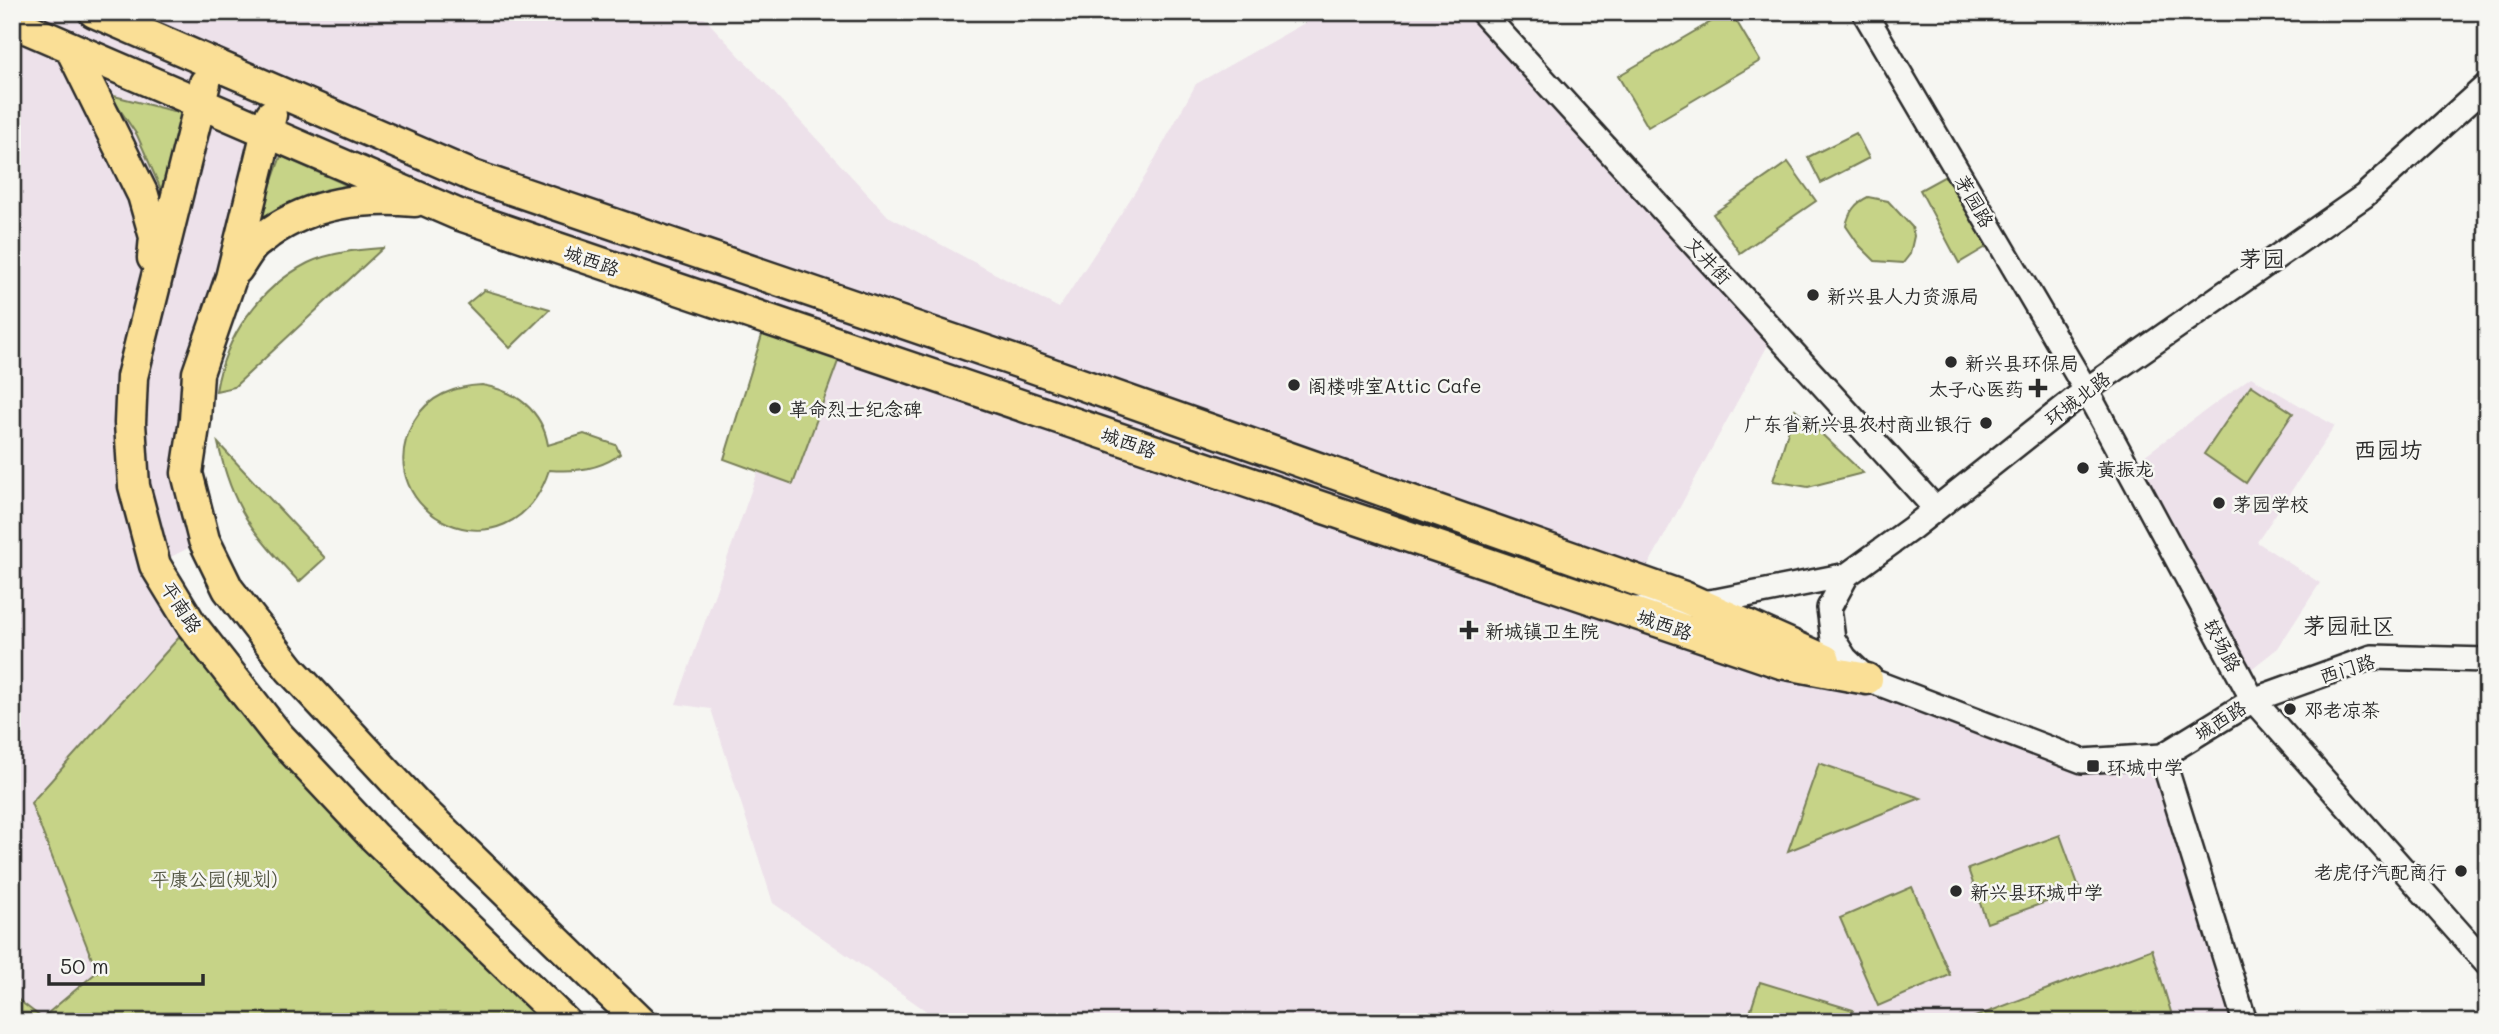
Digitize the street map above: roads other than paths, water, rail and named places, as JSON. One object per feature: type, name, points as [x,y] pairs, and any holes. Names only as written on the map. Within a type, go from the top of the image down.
[{"type":"main road","points":[[94,12],[473,176],[1021,363],[1684,597],[1867,679]]},
{"type":"main road","name":"城西路","points":[[12,22],[457,214],[1781,663],[1867,679]]},
{"type":"main road","points":[[70,47],[143,195],[155,237],[148,310]]},
{"type":"main road","name":"平南路","points":[[210,62],[132,377],[130,423],[134,486],[155,565],[191,624],[278,735],[373,836],[565,1022]]},
{"type":"main road","points":[[277,91],[231,278],[198,373],[195,420],[187,473],[204,540],[228,589],[290,669],[417,805],[640,1022]]},
{"type":"main road","points":[[231,278],[253,245],[287,220],[316,208],[348,202],[394,199],[428,201]]},
{"type":"street","name":"文井街","points":[[1482,12],[1936,508]]},
{"type":"street","name":"茅园路","points":[[1864,12],[2086,390]]},
{"type":"street","name":"环城北路","points":[[1624,610],[1716,601],[1847,575],[2086,390],[2364,196],[2487,85]]},
{"type":"street","name":"较场路","points":[[2086,390],[2253,700],[2487,964]]},
{"type":"street","points":[[1847,575],[1829,608],[1833,639],[1845,657],[1867,679]]},
{"type":"street","name":"西门路","points":[[2253,700],[2372,657],[2487,660]]},
{"type":"street","name":"城西路","points":[[1867,679],[2082,761],[2162,756],[2253,700]]},
{"type":"street","points":[[2162,756],[2245,1022]]},
{"type":"place","name":"新兴县人力资源局","points":[[1813,295]]},
{"type":"place","name":"新兴县环保局","points":[[1951,362]]},
{"type":"place","name":"阁楼啡室Attic Cafe","points":[[1294,385]]},
{"type":"place","name":"太子心医药","points":[[2038,388]]},
{"type":"place","name":"革命烈士纪念碑","points":[[775,408]]},
{"type":"place","name":"广东省新兴县农村商业银行","points":[[1986,423]]},
{"type":"place","name":"黄振龙","points":[[2083,468]]},
{"type":"place","name":"茅园学校","points":[[2219,503]]},
{"type":"place","name":"新城镇卫生院","points":[[1469,630]]},
{"type":"place","name":"邓老凉茶","points":[[2290,709]]},
{"type":"place","name":"环城中学","points":[[2093,766]]},
{"type":"place","name":"老虎仔汽配商行","points":[[2461,871]]},
{"type":"place","name":"新兴县环城中学","points":[[1956,891]]},
{"type":"district","name":"茅园","points":[[2262,258]]},
{"type":"district","name":"西园坊","points":[[2388,449]]},
{"type":"district","name":"茅园社区","points":[[2349,625]]},
{"type":"park label","name":"平康公园(规划)","points":[[214,878]]}]
